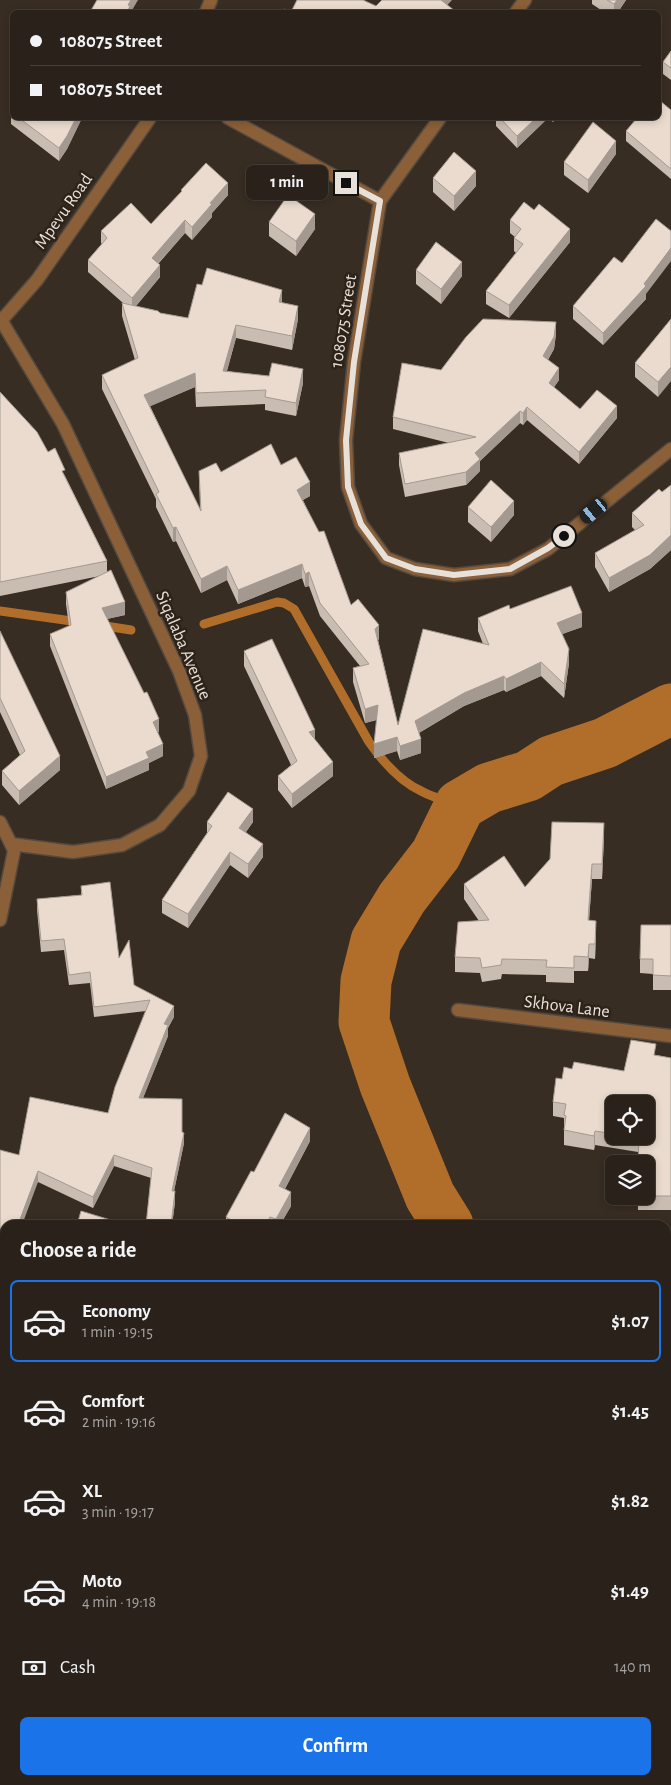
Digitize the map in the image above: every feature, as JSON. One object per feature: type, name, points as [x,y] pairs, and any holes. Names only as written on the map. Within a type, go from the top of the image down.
[{"type":"street","name":"Mpevu Road","points":[[1,321],[37,280],[149,120]]},
{"type":"street","points":[[232,120],[380,201]]},
{"type":"street","name":"108075 Street","points":[[439,120],[380,201],[354,362],[346,440],[348,487],[361,524],[386,558],[415,569],[454,575],[510,569],[548,548],[671,449]]},
{"type":"street","name":"Siqalaba Avenue","points":[[1,321],[63,424],[179,671],[195,715],[201,756],[189,791],[160,825],[122,845],[73,852],[11,844]]},
{"type":"street","points":[[0,822],[14,851],[0,920]]},
{"type":"street","name":"Skhova Lane","points":[[458,1010],[671,1036]]},
{"type":"building","points":[[97,0],[131,0],[128,10],[91,10]]},
{"type":"building","points":[[297,0],[363,0],[376,6],[382,0],[441,0],[454,10],[292,10]]},
{"type":"building","points":[[607,0],[617,0],[614,4]]},
{"type":"building","points":[[671,51],[671,68],[663,62]]},
{"type":"building","points":[[661,102],[671,110],[671,169],[626,131],[635,120],[661,120]]},
{"type":"building","points":[[22,120],[75,120],[59,148]]},
{"type":"building","points":[[502,120],[534,120],[517,136]]},
{"type":"building","points":[[593,122],[616,141],[588,180],[564,162]]},
{"type":"building","points":[[454,152],[476,171],[454,196],[433,178]]},
{"type":"building","points":[[206,163],[228,183],[192,227],[185,220],[152,258],[160,265],[132,298],[88,260],[107,238],[101,231],[131,203],[151,224]]},
{"type":"building","points":[[288,195],[315,214],[296,241],[269,222]]},
{"type":"building","points":[[524,202],[534,210],[539,204],[570,229],[509,305],[486,291],[523,244],[514,238],[521,229],[510,220]]},
{"type":"building","points":[[656,219],[671,231],[671,248],[644,284],[646,286],[603,333],[573,306],[614,257],[622,263]]},
{"type":"building","points":[[436,242],[462,262],[441,289],[416,270]]},
{"type":"building","points":[[207,268],[282,290],[279,302],[298,306],[292,336],[236,325],[223,371],[269,376],[272,363],[303,369],[296,403],[265,397],[266,390],[196,393],[195,373],[144,395],[201,511],[199,471],[216,463],[221,472],[271,444],[281,465],[296,457],[310,482],[297,490],[319,532],[324,531],[351,605],[358,599],[379,625],[375,629],[398,725],[423,629],[489,645],[478,618],[509,605],[510,609],[571,586],[582,613],[557,623],[569,649],[564,684],[541,662],[506,679],[504,676],[464,693],[415,721],[421,739],[400,746],[397,737],[374,744],[378,705],[365,709],[353,668],[369,664],[320,603],[309,572],[305,574],[302,564],[238,590],[227,566],[201,579],[176,527],[173,528],[156,494],[159,492],[102,375],[138,358],[122,303],[188,318],[197,284],[202,285]]},
{"type":"building","points":[[483,319],[556,322],[554,337],[543,356],[559,368],[549,383],[580,409],[597,390],[617,406],[579,452],[527,407],[523,413],[520,411],[475,453],[480,459],[466,472],[405,484],[399,453],[476,437],[393,417],[402,363],[441,370],[466,337]]},
{"type":"building","points":[[671,319],[671,367],[658,382],[635,363]]},
{"type":"building","points":[[0,392],[37,432],[48,452],[55,448],[65,470],[62,471],[107,561],[0,582]]},
{"type":"building","points":[[491,480],[514,501],[491,527],[468,507]]},
{"type":"building","points":[[671,485],[671,535],[650,555],[609,578],[595,553],[644,525],[632,513],[659,489],[662,492]]},
{"type":"building","points":[[111,570],[125,602],[102,608],[144,693],[147,692],[159,719],[153,722],[163,744],[146,752],[149,758],[106,777],[50,634],[71,625],[66,592]]},
{"type":"building","points":[[0,631],[60,756],[19,791],[2,771],[25,751],[0,698]]},
{"type":"building","points":[[272,639],[315,730],[309,732],[333,762],[292,794],[278,776],[297,761],[244,651]]},
{"type":"building","points":[[228,792],[253,809],[239,828],[263,844],[248,864],[230,852],[188,914],[162,900],[212,826],[207,822]]},
{"type":"building","points":[[552,822],[604,823],[602,864],[592,864],[588,920],[596,921],[595,944],[589,944],[588,957],[574,956],[574,968],[546,967],[547,960],[502,959],[501,965],[482,968],[480,958],[455,957],[458,922],[489,920],[464,884],[504,856],[525,887],[550,859]]},
{"type":"building","points":[[110,882],[119,958],[129,940],[134,985],[174,1006],[164,1024],[168,1025],[139,1098],[182,1099],[182,1132],[184,1133],[172,1191],[175,1191],[172,1220],[147,1220],[152,1168],[114,1155],[93,1197],[38,1171],[20,1220],[0,1220],[0,1150],[19,1155],[30,1097],[108,1113],[115,1087],[150,1000],[94,1007],[90,972],[69,975],[64,939],[41,941],[37,899],[82,895],[81,886]]},
{"type":"building","points":[[641,925],[671,925],[671,976],[653,975],[653,959],[640,959]]},
{"type":"building","points":[[631,1040],[656,1044],[654,1055],[671,1058],[671,1196],[655,1196],[655,1155],[638,1155],[639,1145],[655,1145],[655,1095],[605,1095],[605,1133],[595,1131],[594,1136],[564,1130],[566,1104],[553,1102],[556,1078],[562,1079],[564,1067],[572,1069],[574,1062],[624,1071]]},
{"type":"building","points":[[285,1113],[310,1128],[279,1186],[291,1192],[276,1219],[270,1217],[268,1220],[232,1220],[226,1217],[251,1171],[254,1172]]},
{"type":"building","points":[[81,1211],[111,1220],[78,1220]]},
{"type":"waterway","points":[[204,624],[277,602],[284,603],[294,609],[369,742],[380,757],[399,777],[415,788],[460,805]]},
{"type":"waterway","points":[[0,611],[79,622]]},
{"type":"waterway","points":[[99,625],[131,630]]},
{"type":"waterway","points":[[445,1220],[430,1196],[385,1085],[364,1022],[366,981],[376,941],[402,898],[436,854],[460,805],[489,788],[528,776],[551,761],[605,743],[671,709]]},
{"type":"route","points":[[346,183],[380,201],[354,362],[346,440],[348,487],[361,524],[386,558],[415,569],[454,575],[510,569],[548,548],[564,536]]}]
